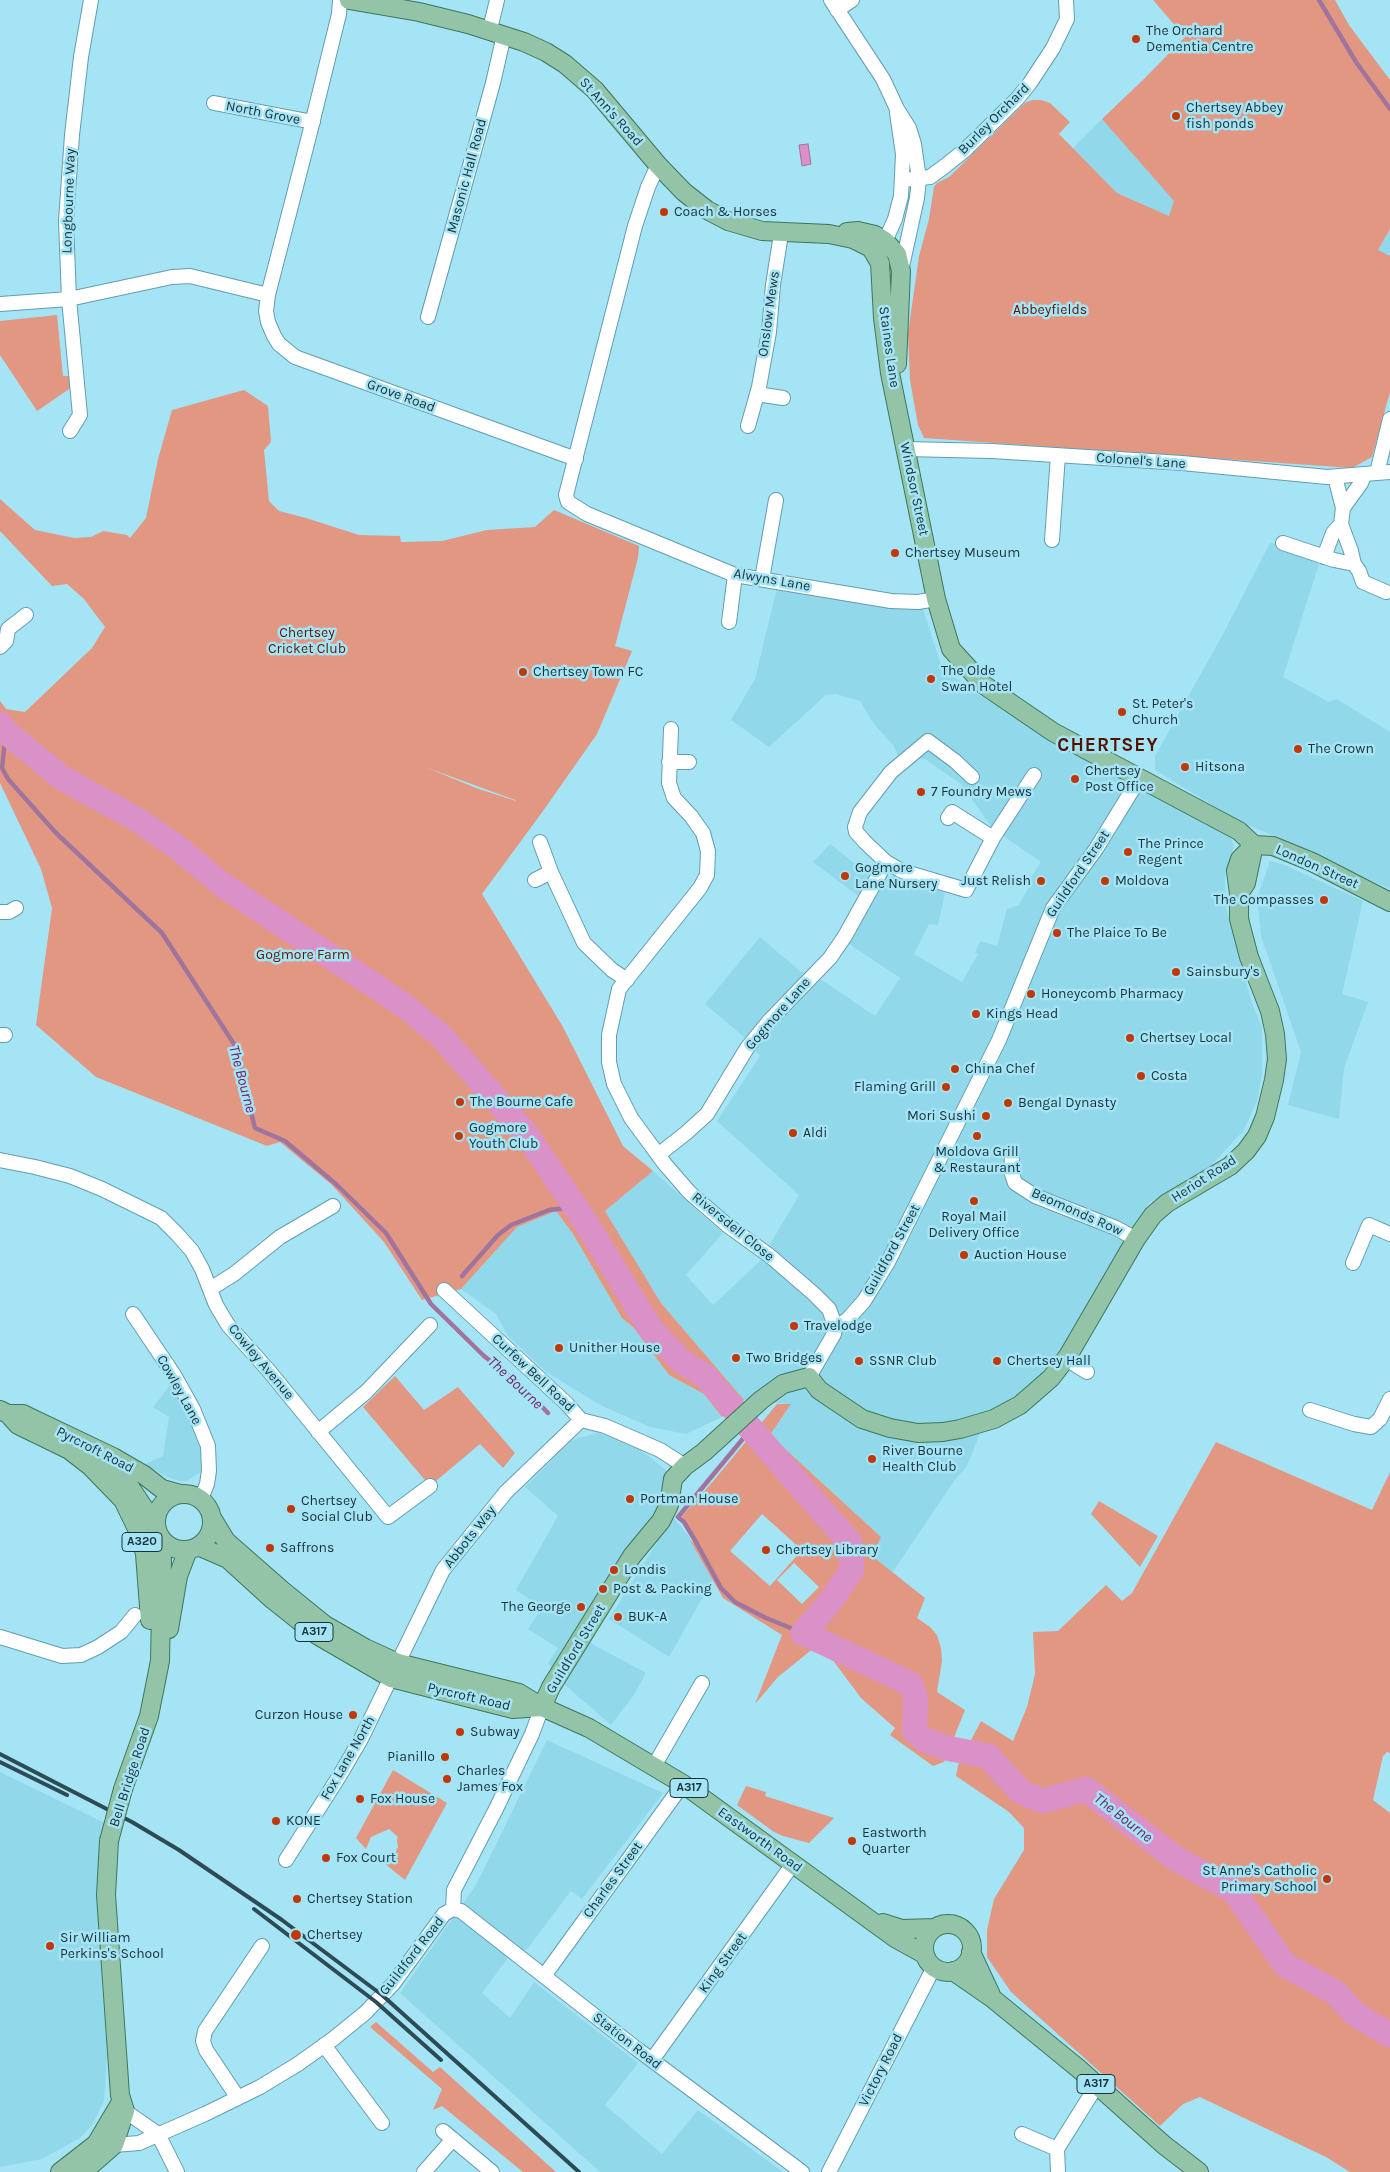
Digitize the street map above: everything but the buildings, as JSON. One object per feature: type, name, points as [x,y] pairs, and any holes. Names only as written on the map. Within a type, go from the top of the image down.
[{"type":"main road","name":"St Ann's Road","points":[[349,0],[418,12],[497,32],[546,52],[572,70],[595,90],[658,165],[684,192],[707,210],[744,227],[780,234],[829,234],[858,231],[875,235],[885,241]]},
{"type":"main road","name":"St Ann's Road","points":[[829,234],[853,239],[864,244],[875,253],[880,263]]},
{"type":"main road","name":"Staines Lane","points":[[885,241],[897,254],[901,271],[895,395]]},
{"type":"main road","name":"Staines Lane","points":[[880,263],[883,318],[895,395]]},
{"type":"main road","name":"Windsor Street","points":[[895,395],[936,599],[950,650],[984,685],[1053,732],[1139,779]]},
{"type":"main road","name":"London Street","points":[[1139,779],[1239,831],[1254,844],[1273,846],[1312,862],[1390,902]]},
{"type":"main road","name":"Heriot Road","points":[[809,1377],[819,1390],[862,1420],[890,1428],[918,1434],[943,1432],[994,1419],[1020,1405],[1051,1378],[1066,1359],[1136,1239],[1153,1214],[1167,1203],[1230,1166],[1246,1151],[1257,1136],[1265,1117],[1276,1068],[1275,1034],[1270,1011],[1250,957],[1239,919],[1239,894],[1246,883],[1254,844]]},
{"type":"main road","name":"Guildford Street","points":[[542,1708],[551,1687],[623,1571],[661,1520],[669,1505],[673,1479],[685,1466],[704,1452],[761,1400],[783,1384],[809,1377]]},
{"type":"main road","name":"Pyrcroft Road","points":[[4,1412],[18,1425],[98,1464],[126,1481],[158,1531]]},
{"type":"main road","name":"Pyrcroft Road","points":[[4,1412],[23,1414],[113,1457],[144,1475],[162,1490],[180,1494]]},
{"type":"main road","name":"A320","points":[[68,1449],[90,1466],[123,1500],[140,1535],[145,1554],[150,1627],[160,1662]]},
{"type":"main road","name":"A320","points":[[201,1499],[187,1494],[180,1494],[164,1502],[159,1509],[158,1531],[172,1548],[193,1548],[209,1534],[212,1518]]},
{"type":"main road","points":[[201,1499],[210,1511],[212,1518]]},
{"type":"main road","name":"Pyrcroft Road","points":[[212,1518],[226,1540],[283,1592],[325,1625],[365,1648],[395,1670]]},
{"type":"main road","name":"Bell Bridge Road","points":[[114,2145],[123,2107],[106,1895],[109,1841],[123,1790],[150,1716],[160,1662],[162,1559],[158,1531]]},
{"type":"main road","name":"Pyrcroft Road","points":[[193,1548],[228,1559],[273,1600],[317,1635],[395,1670],[514,1709],[542,1708]]},
{"type":"main road","name":"Bell Bridge Road","points":[[160,1662],[166,1647],[178,1576],[193,1548]]},
{"type":"main road","name":"Eastworth Road","points":[[542,1708],[589,1728],[683,1784],[929,1961]]},
{"type":"main road","name":"Eastworth Road","points":[[871,1920],[902,1929],[934,1928]]},
{"type":"main road","name":"A317","points":[[934,1928],[947,1924],[961,1928],[971,1940],[971,1952],[992,1998]]},
{"type":"main road","points":[[929,1961],[926,1938],[934,1928]]},
{"type":"main road","points":[[952,1971],[965,1964],[971,1952]]},
{"type":"main road","name":"A317","points":[[929,1961],[940,1970],[952,1971],[992,1998],[1097,2085],[1164,2145],[1199,2172]]},
{"type":"main road","points":[[60,2172],[96,2144],[123,2107]]},
{"type":"main road","points":[[83,2172],[114,2145]]},
{"type":"street","name":"Longbourne Way","points":[[70,431],[80,415],[69,299],[66,221],[72,135],[81,57],[91,0]]},
{"type":"street","name":"Grove Road","points":[[340,0],[339,14],[313,122],[268,295],[266,311],[268,322],[279,344],[295,357],[576,459]]},
{"type":"street","name":"Masonic Hall Road","points":[[428,317],[493,83],[497,32],[496,0]]},
{"type":"street","points":[[834,5],[852,0]]},
{"type":"street","name":"Burley Orchard","points":[[903,180],[930,176],[964,150],[1030,83],[1053,48],[1067,19],[1066,0]]},
{"type":"street","name":"Staines Lane","points":[[834,5],[883,79],[897,109],[910,128],[919,179],[914,216],[901,271]]},
{"type":"street","name":"North Grove","points":[[214,103],[313,122]]},
{"type":"street","name":"Staines Lane","points":[[880,263],[880,254],[898,213],[903,180],[903,154],[897,109]]},
{"type":"street","points":[[576,459],[635,226],[648,187],[658,165]]},
{"type":"street","name":"Onslow Mews","points":[[748,426],[757,394],[769,332],[780,234]]},
{"type":"street","points":[[0,304],[69,299],[172,277],[190,276],[268,295]]},
{"type":"street","points":[[757,394],[783,398]]},
{"type":"street","points":[[1343,508],[1361,483],[1377,473],[1390,419]]},
{"type":"street","name":"Colonel's Lane","points":[[905,449],[1058,455],[1335,477],[1377,473]]},
{"type":"street","points":[[1052,540],[1058,455]]},
{"type":"street","name":"Alwyns Lane","points":[[576,459],[566,496],[568,502],[587,514],[735,575],[892,601],[918,602],[936,599]]},
{"type":"street","points":[[1335,477],[1343,508],[1341,524],[1352,551],[1354,564],[1363,582],[1386,592]]},
{"type":"street","points":[[762,579],[776,500]]},
{"type":"street","points":[[1324,557],[1333,533],[1341,524]]},
{"type":"street","points":[[1283,543],[1324,557],[1354,564]]},
{"type":"street","points":[[729,622],[735,575]]},
{"type":"street","points":[[0,647],[6,640],[4,624],[26,615]]},
{"type":"street","name":"Riversdell Close","points":[[671,729],[669,784],[674,798],[691,816],[703,834],[708,850],[707,875],[700,888],[619,989],[608,1035],[609,1062],[614,1084],[629,1113],[658,1155],[689,1192],[770,1256],[814,1294],[829,1309],[834,1328]]},
{"type":"street","points":[[972,777],[955,761],[928,741],[891,772],[860,812],[855,828],[856,832],[886,862],[902,871],[966,890],[993,838],[1034,775]]},
{"type":"street","points":[[669,762],[689,762]]},
{"type":"street","name":"Guildford Street","points":[[834,1328],[848,1319],[864,1301],[888,1262],[998,1040],[1053,908],[1096,849],[1139,779]]},
{"type":"street","points":[[948,818],[952,812],[993,838]]},
{"type":"street","points":[[540,842],[551,872],[584,943],[612,970],[627,980]]},
{"type":"street","name":"Gogmore Lane","points":[[658,1155],[686,1134],[706,1114],[747,1048],[770,1020],[830,958],[886,862]]},
{"type":"street","points":[[535,880],[551,872]]},
{"type":"street","points":[[0,912],[9,912],[16,908]]},
{"type":"street","name":"Beomonds Row","points":[[1012,1157],[1011,1172],[1015,1183],[1035,1196],[1116,1228],[1136,1239]]},
{"type":"street","name":"Cowley Avenue","points":[[0,1160],[70,1176],[102,1189],[161,1218],[192,1251],[202,1269],[216,1306],[228,1325],[269,1371],[388,1517],[430,1486]]},
{"type":"street","points":[[210,1289],[234,1274],[280,1237],[333,1206]]},
{"type":"street","points":[[1353,1263],[1370,1225],[1390,1234]]},
{"type":"street","name":"Curfew Bell Road","points":[[444,1290],[567,1404],[581,1420],[605,1426],[660,1450],[685,1466]]},
{"type":"street","name":"Cowley Lane","points":[[133,1314],[174,1376],[193,1409],[208,1446],[209,1472],[201,1499]]},
{"type":"street","points":[[318,1432],[366,1392],[430,1325]]},
{"type":"street","points":[[809,1377],[829,1344],[834,1328]]},
{"type":"street","points":[[1066,1359],[1087,1372]]},
{"type":"street","points":[[1310,1410],[1354,1424],[1371,1427],[1385,1422],[1390,1399]]},
{"type":"street","name":"Abbots Way","points":[[395,1670],[443,1570],[506,1492],[581,1420]]},
{"type":"street","points":[[0,1637],[62,1656],[81,1654],[98,1647],[120,1632],[136,1615]]},
{"type":"street","name":"Fox Lane North","points":[[286,1860],[340,1775],[368,1725],[395,1670]]},
{"type":"street","points":[[654,1766],[702,1683]]},
{"type":"street","name":"Guildford Road","points":[[114,2145],[138,2143],[260,2087],[324,2045],[365,2013],[387,1989],[444,1914],[453,1908],[454,1890],[467,1868],[500,1800],[542,1708]]},
{"type":"street","name":"Charles Street","points":[[544,1976],[683,1784]]},
{"type":"street","name":"King Street","points":[[652,2060],[793,1864]]},
{"type":"street","name":"Station Road","points":[[453,1908],[461,1912],[652,2060],[802,2172]]},
{"type":"street","points":[[238,2098],[206,2050],[203,2041],[206,2031],[262,1946]]},
{"type":"street","name":"Victory Road","points":[[829,2172],[929,1961]]},
{"type":"street","points":[[324,2045],[382,2123]]},
{"type":"street","points":[[1058,2172],[1057,2149],[1097,2085]]},
{"type":"street","points":[[123,2107],[158,2134],[177,2172]]},
{"type":"street","points":[[1022,2134],[1057,2149]]},
{"type":"street","points":[[424,2172],[448,2135],[492,2172]]},
{"type":"shaded area","points":[[1102,119],[1175,201],[1169,216],[1117,193],[1073,148]]},
{"type":"shaded area","points":[[808,144],[811,164],[802,166],[799,145]]},
{"type":"shaded area","points":[[1390,229],[1390,256],[1378,250]]},
{"type":"shaded area","points":[[1270,543],[1278,544],[1319,564],[1283,677],[1329,702],[1337,699],[1390,732],[1390,889],[1280,838],[1242,823],[1155,770],[1155,756],[1222,636]]},
{"type":"shaded area","points":[[777,588],[922,606],[942,668],[985,699],[1230,838],[1234,845],[1225,878],[1226,906],[1252,1003],[1262,1027],[1262,1075],[1257,1101],[1244,1130],[1209,1168],[1149,1203],[1062,1348],[1029,1389],[989,1411],[967,1466],[954,1481],[892,1573],[871,1556],[881,1537],[770,1435],[791,1404],[744,1400],[661,1303],[605,1211],[653,1171],[723,1233],[686,1275],[713,1305],[760,1261],[799,1195],[717,1121],[760,1056],[744,1037],[705,1004],[760,937],[800,971],[825,982],[875,1016],[900,978],[849,944],[861,898],[813,862],[830,844],[872,877],[895,876],[945,893],[938,925],[929,924],[914,954],[962,982],[978,954],[975,953],[980,941],[997,946],[1007,909],[1019,905],[1031,883],[1029,880],[1041,862],[993,829],[961,784],[925,759],[898,755],[893,745],[873,723],[860,701],[836,694],[826,695],[769,747],[731,720],[755,679]]},
{"type":"shaded area","points":[[1270,861],[1285,865],[1363,901],[1342,994],[1368,1002],[1344,1068],[1339,1119],[1288,1105],[1301,1052],[1261,936],[1257,898]]},
{"type":"shaded area","points":[[556,1211],[573,1234],[622,1318],[633,1327],[669,1375],[704,1394],[722,1417],[686,1434],[650,1427],[600,1405],[545,1371],[508,1336],[496,1314],[461,1289],[517,1227]]},
{"type":"shaded area","points":[[173,1382],[182,1398],[203,1457],[204,1470],[187,1481],[179,1481],[165,1476],[145,1464],[163,1456],[169,1417],[153,1407]]},
{"type":"shaded area","points":[[597,1433],[628,1440],[666,1470],[666,1503],[577,1633],[594,1645],[646,1673],[634,1695],[611,1725],[557,1678],[548,1663],[558,1648],[528,1629],[542,1608],[516,1590],[558,1516],[525,1487],[572,1440]]},
{"type":"shaded area","points":[[673,1517],[688,1535],[713,1579],[669,1657],[609,1619]]},
{"type":"shaded area","points":[[547,1740],[663,1793],[582,1899],[571,1891],[528,1948],[507,1959],[482,1993],[510,2018],[534,1982],[638,2063],[605,2105],[662,2154],[698,2110],[783,2172],[600,2172],[400,1993],[476,1885]]},
{"type":"shaded area","name":"Sir William Perkins's School","points":[[0,1772],[107,1824],[102,1839],[97,1903],[107,2056],[104,2101],[92,2125],[80,2138],[42,2159],[0,2167]]},
{"type":"green space","name":"Abbeyfields","points":[[1153,0],[1335,0],[1349,25],[1390,80],[1390,229],[1378,250],[1390,256],[1390,392],[1372,457],[1352,468],[924,438],[918,425],[910,380],[908,333],[919,256],[929,219],[934,187],[937,183],[949,177],[1025,103],[1032,100],[1041,100],[1050,103],[1070,122],[1059,134],[1117,193],[1169,216],[1174,201],[1102,119],[1185,37]]},
{"type":"green space","points":[[57,315],[63,376],[73,376],[72,387],[37,411],[0,355],[0,321]]},
{"type":"green space","name":"Gogmore Farm","points":[[244,390],[268,406],[271,442],[264,450],[269,501],[279,511],[359,535],[400,536],[401,542],[442,541],[487,530],[535,527],[554,510],[639,546],[638,558],[615,646],[632,651],[597,734],[482,894],[563,1027],[623,1146],[653,1171],[605,1211],[661,1303],[744,1400],[722,1417],[704,1394],[669,1375],[633,1327],[622,1318],[573,1234],[556,1211],[517,1227],[461,1289],[422,1300],[384,1242],[332,1185],[280,1142],[267,1146],[96,1077],[36,1025],[52,908],[41,869],[0,783],[0,701],[6,709],[25,712],[92,648],[105,627],[84,599],[67,584],[52,586],[0,531],[0,499],[35,530],[74,538],[91,537],[103,531],[127,535],[130,538],[146,518],[158,459],[172,410]],"holes":[[[425,767],[515,800],[476,788]]]},
{"type":"green space","points":[[395,1376],[424,1410],[458,1387],[515,1453],[503,1468],[480,1444],[430,1486],[363,1407]]},
{"type":"green space","points":[[777,1404],[791,1404],[770,1435],[881,1537],[872,1556],[925,1598],[917,1618],[930,1627],[937,1635],[941,1648],[942,1661],[937,1692],[965,1710],[944,1762],[933,1766],[890,1735],[895,1728],[861,1698],[820,1643],[778,1677],[755,1704],[782,1635],[723,1598],[690,1540],[702,1549],[682,1516]],"holes":[[[762,1514],[802,1550],[770,1586],[730,1551]],[[794,1563],[819,1587],[802,1604],[777,1580]]]},
{"type":"green space","points":[[1216,1442],[1372,1510],[1390,1472],[1390,1753],[1387,1752],[1383,1756],[1373,1800],[1390,1813],[1390,2172],[1350,2172],[1326,2157],[1200,2097],[1183,2104],[1160,2126],[1011,1992],[987,1957],[987,1930],[994,1899],[1024,1850],[1024,1828],[1009,1812],[956,1776],[958,1765],[981,1721],[1013,1741],[1027,1707],[1035,1674],[1033,1632],[1058,1631],[1106,1585],[1122,1601],[1132,1593]]},
{"type":"green space","points":[[1099,1501],[1158,1536],[1140,1567],[1091,1514]]},
{"type":"green space","points":[[393,1770],[447,1803],[405,1880],[384,1863],[393,1858],[398,1847],[398,1837],[389,1829],[371,1837],[366,1849],[356,1838]]},
{"type":"green space","points":[[746,1786],[766,1792],[765,1796],[834,1818],[809,1843],[783,1836],[774,1832],[737,1805]]},
{"type":"green space","points":[[376,2022],[433,2072],[440,2067],[556,2172],[523,2172],[442,2106],[433,2110],[442,2089],[370,2027]]},
{"type":"waterway","points":[[1319,0],[1356,62],[1390,109]]},
{"type":"waterway","name":"The Bourne","points":[[0,724],[6,732],[62,778],[138,820],[177,847],[220,883],[405,1006],[442,1037],[527,1135],[588,1226],[650,1328],[681,1361],[705,1376],[850,1543],[852,1570],[830,1602],[803,1633],[911,1684],[916,1701],[914,1730],[923,1739],[946,1748],[988,1756],[1021,1792],[1043,1801],[1086,1789],[1175,1858],[1234,1891],[1285,1965],[1336,1993],[1355,2014],[1390,2035]]},
{"type":"waterway","name":"The Bourne","points":[[6,732],[2,768],[8,779],[56,833],[162,933],[234,1044],[255,1128],[285,1141],[337,1185],[386,1233],[431,1304],[484,1356],[522,1386],[548,1413]]},
{"type":"waterway","name":"The Bourne","points":[[462,1276],[498,1235],[511,1225],[549,1210],[575,1207]]},
{"type":"waterway","name":"The Bourne","points":[[751,1429],[678,1517],[684,1522],[721,1588],[735,1602],[766,1618],[803,1633]]},
{"type":"railway","points":[[0,1754],[132,1822],[179,1850],[282,1920],[382,1995],[579,2172]]},
{"type":"railway","points":[[0,1762],[67,1795]]},
{"type":"railway","points":[[254,1909],[376,2002],[441,2060]]},
{"type":"place","name":"The Orchard Dementia Centre","points":[[1136,39]]},
{"type":"place","name":"Chertsey Abbey fish ponds","points":[[1176,116]]},
{"type":"place","name":"Coach & Horses","points":[[664,212]]},
{"type":"place","name":"Chertsey Museum","points":[[895,553]]},
{"type":"place","name":"Chertsey Town FC","points":[[523,672]]},
{"type":"place","name":"The Olde Swan Hotel","points":[[931,679]]},
{"type":"place","name":"St. Peter's Church","points":[[1122,712]]},
{"type":"place","name":"The Crown","points":[[1298,749]]},
{"type":"place","name":"Hitsona","points":[[1185,767]]},
{"type":"place","name":"Chertsey Post Office","points":[[1075,779]]},
{"type":"place","name":"7 Foundry Mews","points":[[921,792]]},
{"type":"place","name":"The Prince Regent","points":[[1128,852]]},
{"type":"place","name":"Gogmore Lane Nursery","points":[[845,876]]},
{"type":"place","name":"Just Relish","points":[[1041,881]]},
{"type":"place","name":"Moldova","points":[[1105,881]]},
{"type":"place","name":"The Compasses","points":[[1324,900]]},
{"type":"place","name":"The Plaice To Be","points":[[1057,933]]},
{"type":"place","name":"Sainsbury's","points":[[1176,972]]},
{"type":"place","name":"Honeycomb Pharmacy","points":[[1031,994]]},
{"type":"place","name":"Kings Head","points":[[976,1014]]},
{"type":"place","name":"Chertsey Local","points":[[1130,1038]]},
{"type":"place","name":"China Chef","points":[[955,1069]]},
{"type":"place","name":"Costa","points":[[1141,1076]]},
{"type":"place","name":"Flaming Grill","points":[[946,1087]]},
{"type":"place","name":"The Bourne Cafe","points":[[460,1102]]},
{"type":"place","name":"Bengal Dynasty","points":[[1008,1103]]},
{"type":"place","name":"Mori Sushi","points":[[986,1116]]},
{"type":"place","name":"Aldi","points":[[793,1133]]},
{"type":"place","name":"Gogmore Youth Club","points":[[459,1136]]},
{"type":"place","name":"Moldova Grill & Restaurant","points":[[977,1136]]},
{"type":"place","name":"Royal Mail Delivery Office","points":[[974,1201]]},
{"type":"place","name":"Auction House","points":[[964,1255]]},
{"type":"place","name":"Travelodge","points":[[794,1326]]},
{"type":"place","name":"Unither House","points":[[559,1348]]},
{"type":"place","name":"Two Bridges","points":[[736,1358]]},
{"type":"place","name":"SSNR Club","points":[[859,1361]]},
{"type":"place","name":"Chertsey Hall","points":[[997,1361]]},
{"type":"place","name":"River Bourne Health Club","points":[[872,1459]]},
{"type":"place","name":"Portman House","points":[[630,1499]]},
{"type":"place","name":"Chertsey Social Club","points":[[291,1509]]},
{"type":"place","name":"Saffrons","points":[[270,1548]]},
{"type":"place","name":"Chertsey Library","points":[[766,1550]]},
{"type":"place","name":"Londis","points":[[614,1570]]},
{"type":"place","name":"Post & Packing","points":[[603,1589]]},
{"type":"place","name":"The George","points":[[581,1607]]},
{"type":"place","name":"BUK-A","points":[[618,1617]]},
{"type":"place","name":"Curzon House","points":[[353,1715]]},
{"type":"place","name":"Subway","points":[[460,1732]]},
{"type":"place","name":"Pianillo","points":[[445,1757]]},
{"type":"place","name":"Charles James Fox","points":[[447,1779]]},
{"type":"place","name":"Fox House","points":[[360,1799]]},
{"type":"place","name":"KONE","points":[[276,1821]]},
{"type":"place","name":"Eastworth Quarter","points":[[852,1841]]},
{"type":"place","name":"Fox Court","points":[[326,1858]]},
{"type":"place","name":"St Anne's Catholic Primary School","points":[[1327,1879]]},
{"type":"place","name":"Chertsey Station","points":[[297,1899]]},
{"type":"place","name":"Chertsey","points":[[296,1935]]},
{"type":"place","name":"Sir William Perkins's School","points":[[50,1946]]},
{"type":"district","name":"CHERTSEY","points":[[1108,746]]},
{"type":"park label","name":"Chertsey Cricket Club","points":[[307,642]]}]
